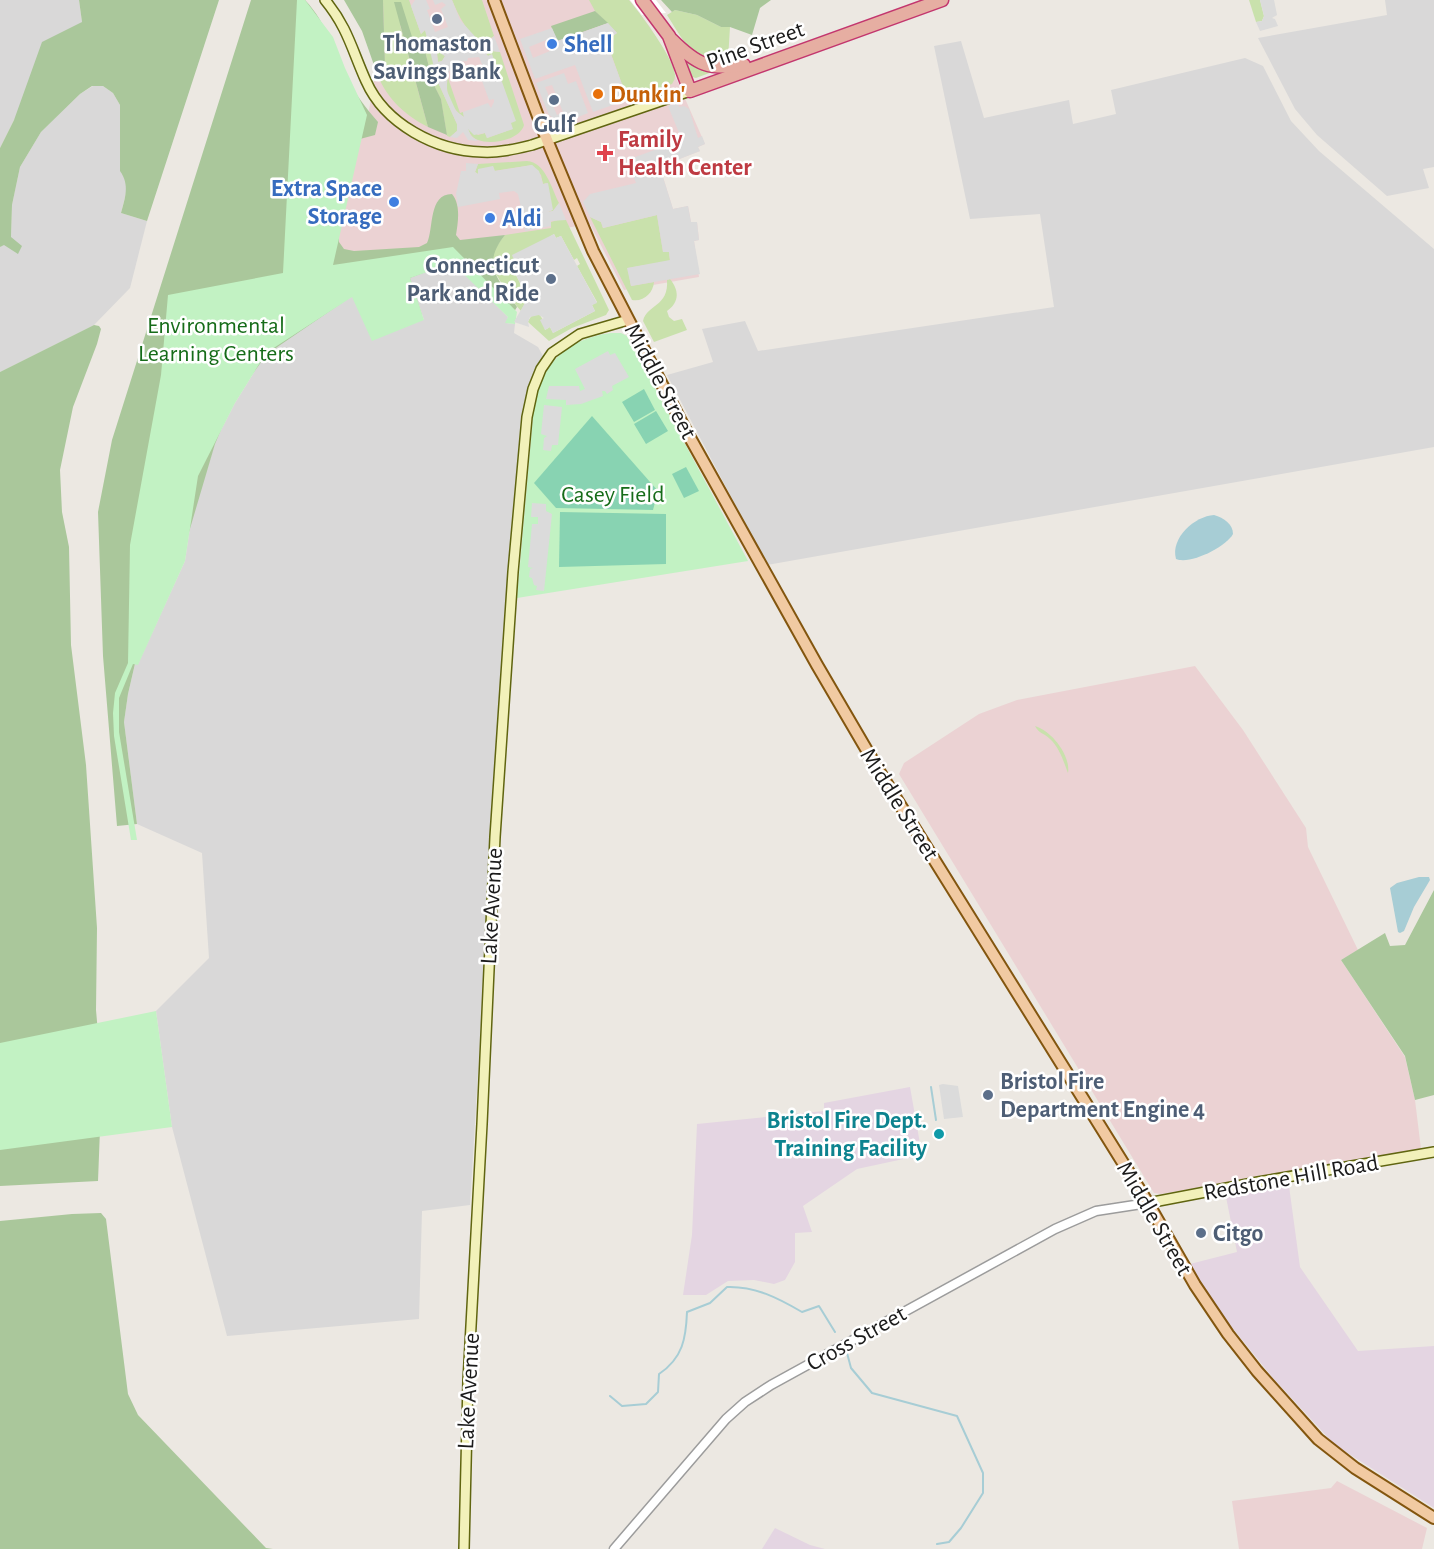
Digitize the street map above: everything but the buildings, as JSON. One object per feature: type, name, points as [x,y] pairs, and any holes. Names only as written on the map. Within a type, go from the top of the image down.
[{"type":"highway","points":[[642,0],[669,36],[688,56],[700,64],[715,68],[769,61]]},
{"type":"highway","name":"Pine Street","points":[[690,91],[942,0]]},
{"type":"highway","points":[[669,36],[690,91]]},
{"type":"main road","name":"Pine Street","points":[[325,0],[348,34],[367,83],[378,103],[405,128],[454,149],[477,152],[508,151],[690,91]]},
{"type":"main road","name":"Middle Street","points":[[494,0],[589,243],[684,427],[879,771],[1148,1203],[1174,1251],[1228,1334],[1288,1408],[1335,1453],[1434,1518]]},
{"type":"main road","name":"Lake Avenue","points":[[464,1549],[468,1381],[495,837],[508,635],[527,417],[533,389],[541,369],[552,353],[579,334],[628,320]]},
{"type":"main road","name":"Redstone Hill Road","points":[[1148,1203],[1434,1152]]},
{"type":"street","name":"Cross Street","points":[[614,1549],[726,1419],[745,1402],[771,1385],[1055,1229],[1096,1212],[1148,1203]]},
{"type":"shaded area","points":[[0,0],[79,0],[82,22],[14,120],[0,148]]},
{"type":"shaded area","points":[[374,0],[629,0],[650,27],[665,53],[705,144],[698,147],[700,151],[664,165],[666,172],[662,174],[673,209],[688,206],[691,222],[697,222],[699,240],[694,241],[699,277],[624,290],[590,224],[428,250],[333,252],[355,134],[366,126],[378,61]]},
{"type":"shaded area","points":[[415,0],[426,0],[435,32],[448,27],[441,9],[446,5],[442,2],[435,5],[433,0],[452,0],[460,20],[481,43],[490,41],[494,36],[500,52],[492,51],[486,54],[488,56],[492,54],[516,121],[511,123],[513,129],[487,138],[485,133],[474,135],[468,129],[471,136],[478,141],[468,140],[463,132],[457,138],[450,137],[457,131],[457,124],[437,80],[425,30],[421,34],[411,6]],"holes":[[[458,37],[466,39],[471,44],[470,47],[462,45],[440,53],[445,56],[442,61],[438,62],[436,46],[439,50],[459,42]],[[479,57],[483,67],[478,70],[489,100],[494,99],[494,102],[491,108],[488,103],[463,112],[464,117],[456,111],[447,91],[447,77],[449,71],[456,69],[456,62]]]},
{"type":"shaded area","points":[[1260,0],[1274,0],[1277,15],[1272,18],[1278,26],[1260,31],[1256,22],[1262,21],[1264,16]]},
{"type":"shaded area","points":[[1385,0],[1434,0],[1434,167],[1423,169],[1429,188],[1387,196],[1317,135],[1295,109],[1258,38],[1387,15]]},
{"type":"shaded area","points":[[608,23],[617,33],[606,41],[627,98],[593,112],[575,65],[535,79],[520,39],[552,28],[558,41]],"holes":[[[546,40],[550,51],[533,58],[529,47]]]},
{"type":"shaded area","points":[[961,41],[984,118],[1069,100],[1073,124],[1116,114],[1111,90],[1245,58],[1263,66],[1291,121],[1319,151],[1434,249],[1434,447],[767,565],[667,375],[713,362],[702,329],[745,321],[758,351],[1054,307],[1040,214],[970,219],[934,46]]},
{"type":"shaded area","points":[[564,73],[568,84],[576,81],[588,113],[566,122],[559,122],[549,115],[536,83]],"holes":[[[552,85],[563,112],[557,115],[545,87]]]},
{"type":"shaded area","points":[[93,86],[103,86],[113,93],[120,105],[127,189],[121,213],[147,221],[130,288],[94,325],[0,372],[0,247],[11,238],[12,205],[20,167],[41,132],[80,94]]},
{"type":"shaded area","points":[[678,103],[679,107],[684,106],[689,109],[698,138],[702,136],[705,144],[698,147],[700,151],[664,165],[666,172],[662,174],[673,209],[688,206],[691,222],[697,222],[699,240],[694,241],[700,274],[631,286],[627,268],[670,260],[669,252],[663,252],[657,215],[603,228],[601,222],[590,217],[583,202],[590,194],[636,183],[627,160],[682,140],[668,106]]},
{"type":"shaded area","points":[[466,163],[478,164],[475,172],[478,174],[478,169],[493,166],[495,171],[532,165],[539,171],[543,184],[548,183],[553,210],[547,212],[553,211],[559,203],[566,220],[551,221],[551,226],[525,231],[524,225],[519,226],[517,213],[522,212],[518,194],[514,191],[499,193],[500,199],[458,207],[456,194],[461,171],[466,171]]},
{"type":"shaded area","name":"Connecticut Park and Ride","points":[[554,234],[556,238],[561,236],[597,303],[592,305],[595,311],[553,333],[550,327],[545,330],[540,320],[544,318],[539,315],[530,317],[529,327],[514,322],[530,294],[525,293],[510,263],[514,260],[512,255]]},
{"type":"shaded area","points":[[453,262],[508,317],[506,323],[515,324],[514,333],[538,347],[543,356],[535,368],[521,418],[510,546],[470,1205],[422,1211],[419,1319],[227,1336],[172,1127],[156,1011],[209,958],[202,853],[137,824],[124,722],[128,694],[135,664],[138,664],[185,561],[191,521],[216,440],[235,403],[266,353],[352,296],[424,320],[410,278]]},
{"type":"shaded area","points":[[608,351],[610,355],[615,353],[629,377],[612,386],[613,390],[607,394],[602,391],[603,396],[581,404],[566,405],[566,400],[546,399],[549,386],[579,386],[580,391],[585,389],[575,369]]},
{"type":"shaded area","points":[[544,405],[562,407],[558,445],[552,445],[551,451],[543,450],[544,438],[547,436],[541,434]]},
{"type":"shaded area","points":[[532,503],[546,504],[546,511],[552,514],[544,591],[536,590],[537,586],[529,577],[530,569],[533,568],[528,567],[532,524],[538,524],[538,517],[531,517]]},
{"type":"shaded area","points":[[1195,666],[1243,730],[1306,828],[1308,847],[1358,950],[1341,960],[1405,1057],[1415,1100],[1421,1149],[1161,1194],[1154,1193],[899,774],[904,763],[979,714],[1017,700]]},
{"type":"shaded area","points":[[939,1085],[958,1086],[963,1117],[944,1119]]},
{"type":"shaded area","points":[[910,1087],[922,1155],[857,1169],[803,1206],[812,1232],[795,1233],[795,1262],[785,1280],[774,1284],[754,1280],[728,1281],[706,1295],[683,1295],[692,1235],[697,1124],[824,1111],[824,1103]]},
{"type":"shaded area","points":[[1289,1186],[1300,1267],[1358,1351],[1434,1346],[1434,1508],[1335,1445],[1273,1378],[1218,1310],[1190,1264],[1237,1252],[1226,1197]]},
{"type":"shaded area","points":[[1337,1481],[1427,1528],[1422,1549],[1239,1549],[1232,1501],[1331,1488]]},
{"type":"shaded area","points":[[775,1528],[810,1545],[825,1549],[762,1549]]},
{"type":"green space","points":[[79,0],[219,0],[147,221],[121,213],[126,186],[120,171],[120,105],[113,93],[103,86],[92,86],[80,94],[41,132],[20,167],[12,205],[11,237],[22,246],[18,254],[4,245],[0,247],[0,148],[14,120],[42,42],[82,22]]},
{"type":"green space","points":[[251,0],[305,0],[324,28],[350,85],[378,122],[375,135],[360,139],[339,230],[339,242],[344,249],[354,251],[419,247],[427,243],[435,206],[444,196],[452,194],[458,208],[456,235],[460,240],[505,235],[498,246],[493,264],[499,280],[517,307],[512,315],[476,280],[452,262],[410,278],[422,315],[352,296],[267,354],[233,401],[215,444],[184,549],[140,642],[124,722],[137,824],[117,826],[103,656],[98,512],[112,440]]},
{"type":"green space","name":"Environmental Learning Centers","points":[[297,0],[305,0],[333,37],[367,115],[333,265],[453,247],[517,312],[515,324],[505,323],[508,317],[452,263],[410,278],[424,320],[372,341],[352,297],[266,353],[235,403],[198,476],[185,561],[138,665],[133,664],[119,698],[119,732],[137,840],[131,840],[114,736],[113,713],[115,693],[128,663],[130,545],[161,375],[168,295],[283,273]]},
{"type":"green space","points":[[344,0],[383,0],[385,65],[375,68],[362,31]]},
{"type":"green space","points":[[383,0],[409,0],[421,34],[425,30],[437,80],[457,124],[457,131],[450,137],[447,136],[441,99],[433,83],[422,39],[413,40],[400,25],[428,127],[395,103],[379,78],[375,68],[385,65]]},
{"type":"green space","points":[[452,0],[482,0],[494,36],[483,43],[477,39],[464,24]]},
{"type":"green space","points":[[589,0],[629,0],[669,58],[675,75],[672,84],[627,98],[606,40],[617,33],[595,11]]},
{"type":"green space","points":[[661,0],[771,0],[760,8],[752,35],[730,27],[721,27],[697,15],[675,10],[672,12]]},
{"type":"green space","points":[[1249,0],[1260,0],[1264,16],[1262,21],[1256,22]]},
{"type":"green space","points":[[394,2],[401,2],[413,40],[422,39],[433,83],[441,99],[447,135],[428,127]]},
{"type":"green space","points":[[675,10],[697,15],[721,27],[730,27],[728,60],[706,58],[690,48],[667,15]]},
{"type":"green space","points":[[595,11],[608,23],[557,41],[551,26]]},
{"type":"green space","points":[[458,37],[466,39],[470,47],[461,45],[441,53],[445,56],[442,61],[438,62],[436,45],[439,49],[459,42]]},
{"type":"green space","points":[[492,51],[500,52],[524,125],[511,138],[491,142],[476,139],[466,126],[478,135],[485,133],[487,138],[512,129],[491,55],[486,54]]},
{"type":"green space","points":[[681,57],[699,68],[712,72],[696,78],[692,77]]},
{"type":"green space","points":[[448,78],[460,113],[463,112],[464,117],[456,110],[450,100],[447,89]]},
{"type":"green space","points":[[533,162],[547,176],[559,203],[553,211],[548,212],[552,210],[547,183],[543,184],[541,175],[532,165],[494,171],[493,166],[478,174],[475,172],[478,164]]},
{"type":"green space","points":[[657,215],[663,252],[669,252],[670,261],[628,268],[631,286],[654,282],[647,296],[640,300],[632,300],[590,217],[601,222],[603,228]]},
{"type":"green space","points":[[566,220],[609,310],[606,315],[572,328],[549,341],[528,322],[534,314],[541,317],[545,330],[550,327],[553,333],[595,311],[592,305],[597,302],[577,266],[580,264],[577,258],[574,260],[561,236],[556,238],[554,234],[510,263],[525,293],[528,291],[530,294],[521,311],[499,279],[493,266],[492,256],[505,235],[551,228],[551,222]]},
{"type":"green space","points":[[670,279],[677,296],[674,304],[667,311],[669,317],[674,321],[682,319],[687,330],[654,342],[643,321],[645,315],[665,295],[667,280]]},
{"type":"green space","points":[[94,325],[101,329],[73,407],[60,470],[62,512],[69,547],[71,645],[86,765],[97,928],[96,1010],[102,1078],[98,1181],[0,1186],[0,372]]},
{"type":"green space","name":"Casey Field","points":[[611,333],[621,333],[627,336],[748,561],[517,598],[534,405],[538,390],[544,376],[559,355],[582,341]]},
{"type":"green space","points":[[644,389],[655,410],[634,422],[622,402]]},
{"type":"green space","points":[[656,411],[668,431],[646,444],[634,424]]},
{"type":"green space","points":[[592,416],[658,491],[653,510],[556,508],[534,483]]},
{"type":"green space","points":[[686,467],[699,491],[684,498],[672,474]]},
{"type":"green space","points":[[560,512],[666,514],[666,564],[559,567]]},
{"type":"green space","points":[[1035,726],[1048,733],[1059,745],[1066,759],[1068,773],[1056,747]]},
{"type":"green space","points":[[1434,890],[1434,1095],[1415,1100],[1405,1056],[1341,960],[1385,933],[1390,946],[1405,945]]},
{"type":"green space","points":[[156,1011],[172,1127],[0,1150],[0,1043]]},
{"type":"green space","points":[[101,1213],[106,1219],[128,1394],[138,1415],[266,1548],[273,1549],[0,1549],[0,1221]]},
{"type":"water","points":[[1214,515],[1230,524],[1233,534],[1229,539],[1207,554],[1190,559],[1176,559],[1175,551],[1180,536],[1199,519]]},
{"type":"water","points":[[1419,877],[1429,877],[1430,880],[1414,907],[1404,931],[1400,933],[1390,888],[1397,883]]},
{"type":"pier","points":[[630,0],[656,0],[666,13],[642,15]]},
{"type":"waterway","points":[[931,1087],[936,1120]]},
{"type":"waterway","points":[[610,1396],[622,1406],[646,1404],[658,1392],[659,1374],[673,1361],[682,1347],[687,1312],[710,1303],[727,1287],[766,1294],[802,1312],[819,1306],[835,1332]]},
{"type":"waterway","points":[[847,1353],[851,1368],[872,1393],[957,1416],[983,1473],[983,1493],[961,1528],[949,1542],[937,1544]]},
{"type":"place","name":"Thomaston Savings Bank","points":[[437,19]]},
{"type":"place","name":"Shell","points":[[552,44]]},
{"type":"place","name":"Dunkin'","points":[[598,94]]},
{"type":"place","name":"Gulf","points":[[554,100]]},
{"type":"place","name":"Family Health Center","points":[[605,153]]},
{"type":"place","name":"Extra Space Storage","points":[[394,202]]},
{"type":"place","name":"Aldi","points":[[490,218]]},
{"type":"place","name":"Connecticut Park and Ride","points":[[551,279]]},
{"type":"place","name":"Bristol Fire Department Engine 4","points":[[988,1095]]},
{"type":"place","name":"Bristol Fire Dept. Training Facility","points":[[939,1134]]},
{"type":"place","name":"Citgo","points":[[1201,1233]]}]
